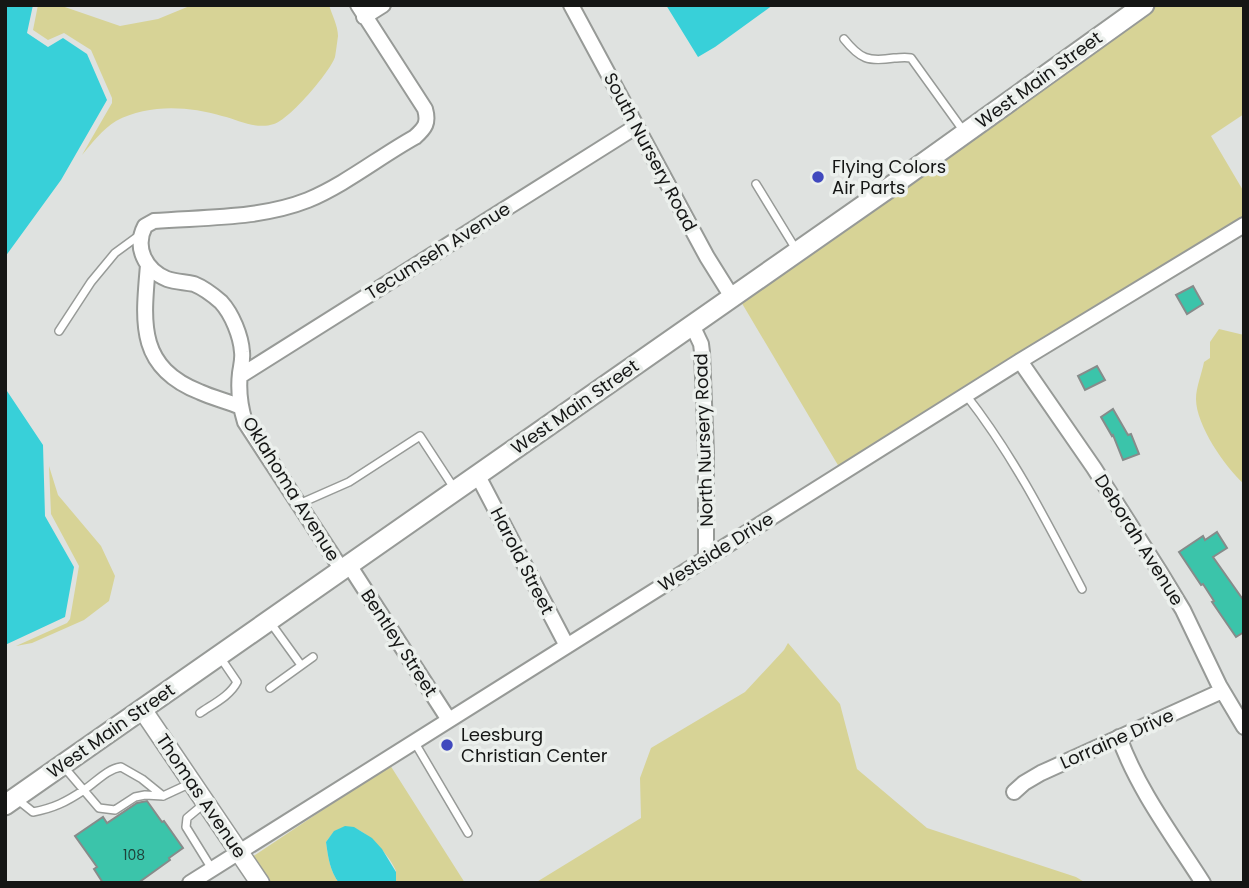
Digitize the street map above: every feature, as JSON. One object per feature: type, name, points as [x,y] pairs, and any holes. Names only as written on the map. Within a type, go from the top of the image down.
[{"type":"main road","name":"West Main Street","points":[[10,802],[478,476],[1144,5]]},
{"type":"street","points":[[148,265],[146,325],[151,353],[158,364],[167,373],[198,392],[241,407],[240,341],[224,306],[204,289],[166,279],[148,265],[141,253],[141,233],[145,226],[154,221],[259,212],[306,200],[330,190],[425,129],[425,109],[361,11],[383,5]]},
{"type":"street","name":"South Nursery Road","points":[[571,5],[707,257],[732,297]]},
{"type":"street","name":"Tecumseh Avenue","points":[[240,376],[637,127]]},
{"type":"street","name":"Westside Drive","points":[[190,883],[1020,361],[1244,225]]},
{"type":"street","name":"North Nursery Road","points":[[692,324],[702,352],[706,558]]},
{"type":"street","name":"Deborah Avenue","points":[[1020,361],[1094,468],[1160,572],[1183,610],[1222,691],[1244,727]]},
{"type":"street","name":"Oklahoma Avenue","points":[[241,407],[245,422],[298,505],[345,568]]},
{"type":"street","name":"Harold Street","points":[[478,476],[566,646]]},
{"type":"street","name":"Bentley Street","points":[[345,568],[449,720]]},
{"type":"street","name":"Lorraine Drive","points":[[1014,792],[1041,773],[1222,691]]},
{"type":"street","name":"Thomas Avenue","points":[[142,709],[260,883]]},
{"type":"street","points":[[1119,737],[1139,782],[1203,883]]},
{"type":"lane","points":[[844,38],[854,52],[863,58],[911,58],[965,133]]},
{"type":"lane","points":[[756,184],[798,251]]},
{"type":"lane","points":[[59,331],[91,282],[115,253],[141,233]]},
{"type":"lane","points":[[966,396],[983,417],[1034,498],[1082,589]]},
{"type":"lane","points":[[298,505],[349,481],[420,436],[456,491]]},
{"type":"lane","points":[[270,621],[301,665]]},
{"type":"lane","points":[[200,713],[228,694],[237,682],[220,656]]},
{"type":"lane","points":[[270,688],[313,657]]},
{"type":"lane","points":[[414,742],[468,833]]},
{"type":"lane","points":[[63,765],[99,808],[115,810],[135,797],[163,796],[191,782]]},
{"type":"lane","points":[[10,802],[33,812],[53,808],[114,768],[121,767],[163,796]]},
{"type":"lane","points":[[205,803],[187,818],[186,827],[212,869]]},
{"type":"shaded area","points":[[38,5],[59,5],[120,26],[158,19],[192,5],[329,5],[338,36],[332,64],[308,95],[281,121],[267,126],[254,125],[196,110],[155,109],[128,115],[116,121],[102,132],[82,155],[112,103],[112,98],[91,50],[64,33],[48,40],[33,30]]},
{"type":"shaded area","points":[[1155,5],[1244,5],[1244,114],[1211,136],[1244,192],[1244,220],[845,477],[740,300]]},
{"type":"shaded area","points":[[1219,329],[1244,335],[1244,484],[1213,445],[1197,409],[1196,394],[1204,362],[1210,358],[1210,342]]},
{"type":"shaded area","points":[[49,466],[58,495],[101,546],[115,576],[109,601],[84,620],[32,643],[16,646],[67,623],[70,619],[79,566],[51,514]]},
{"type":"shaded area","points":[[788,643],[840,704],[857,769],[927,828],[1076,877],[1086,883],[535,883],[641,818],[640,778],[651,748],[745,692]]},
{"type":"shaded area","points":[[390,765],[465,883],[396,883],[396,871],[383,851],[362,831],[344,827],[326,842],[331,869],[339,883],[269,883],[252,857]]},
{"type":"water","points":[[5,5],[33,5],[27,33],[48,47],[63,38],[87,54],[107,100],[61,180],[5,257]]},
{"type":"water","points":[[666,5],[773,5],[698,57]]},
{"type":"water","points":[[5,388],[43,445],[45,516],[74,567],[65,617],[5,645]]},
{"type":"water","points":[[345,826],[354,827],[372,838],[382,849],[396,872],[396,883],[339,883],[331,869],[326,842],[334,831]]},
{"type":"building","points":[[1193,286],[1203,304],[1187,314],[1176,295]]},
{"type":"building","points":[[1097,366],[1105,380],[1085,390],[1078,376]]},
{"type":"building","points":[[1113,409],[1128,435],[1131,434],[1139,454],[1123,460],[1113,435],[1101,417]]},
{"type":"building","points":[[1217,532],[1227,548],[1213,557],[1244,601],[1244,632],[1236,637],[1203,584],[1201,585],[1179,552],[1203,536],[1205,540]]},
{"type":"building","points":[[147,801],[183,848],[138,883],[103,883],[94,869],[97,867],[75,836],[103,817],[107,823],[137,803]]},
{"type":"place","name":"Flying Colors Air Parts","points":[[818,177]]},
{"type":"place","name":"Leesburg Christian Center","points":[[447,745]]}]
